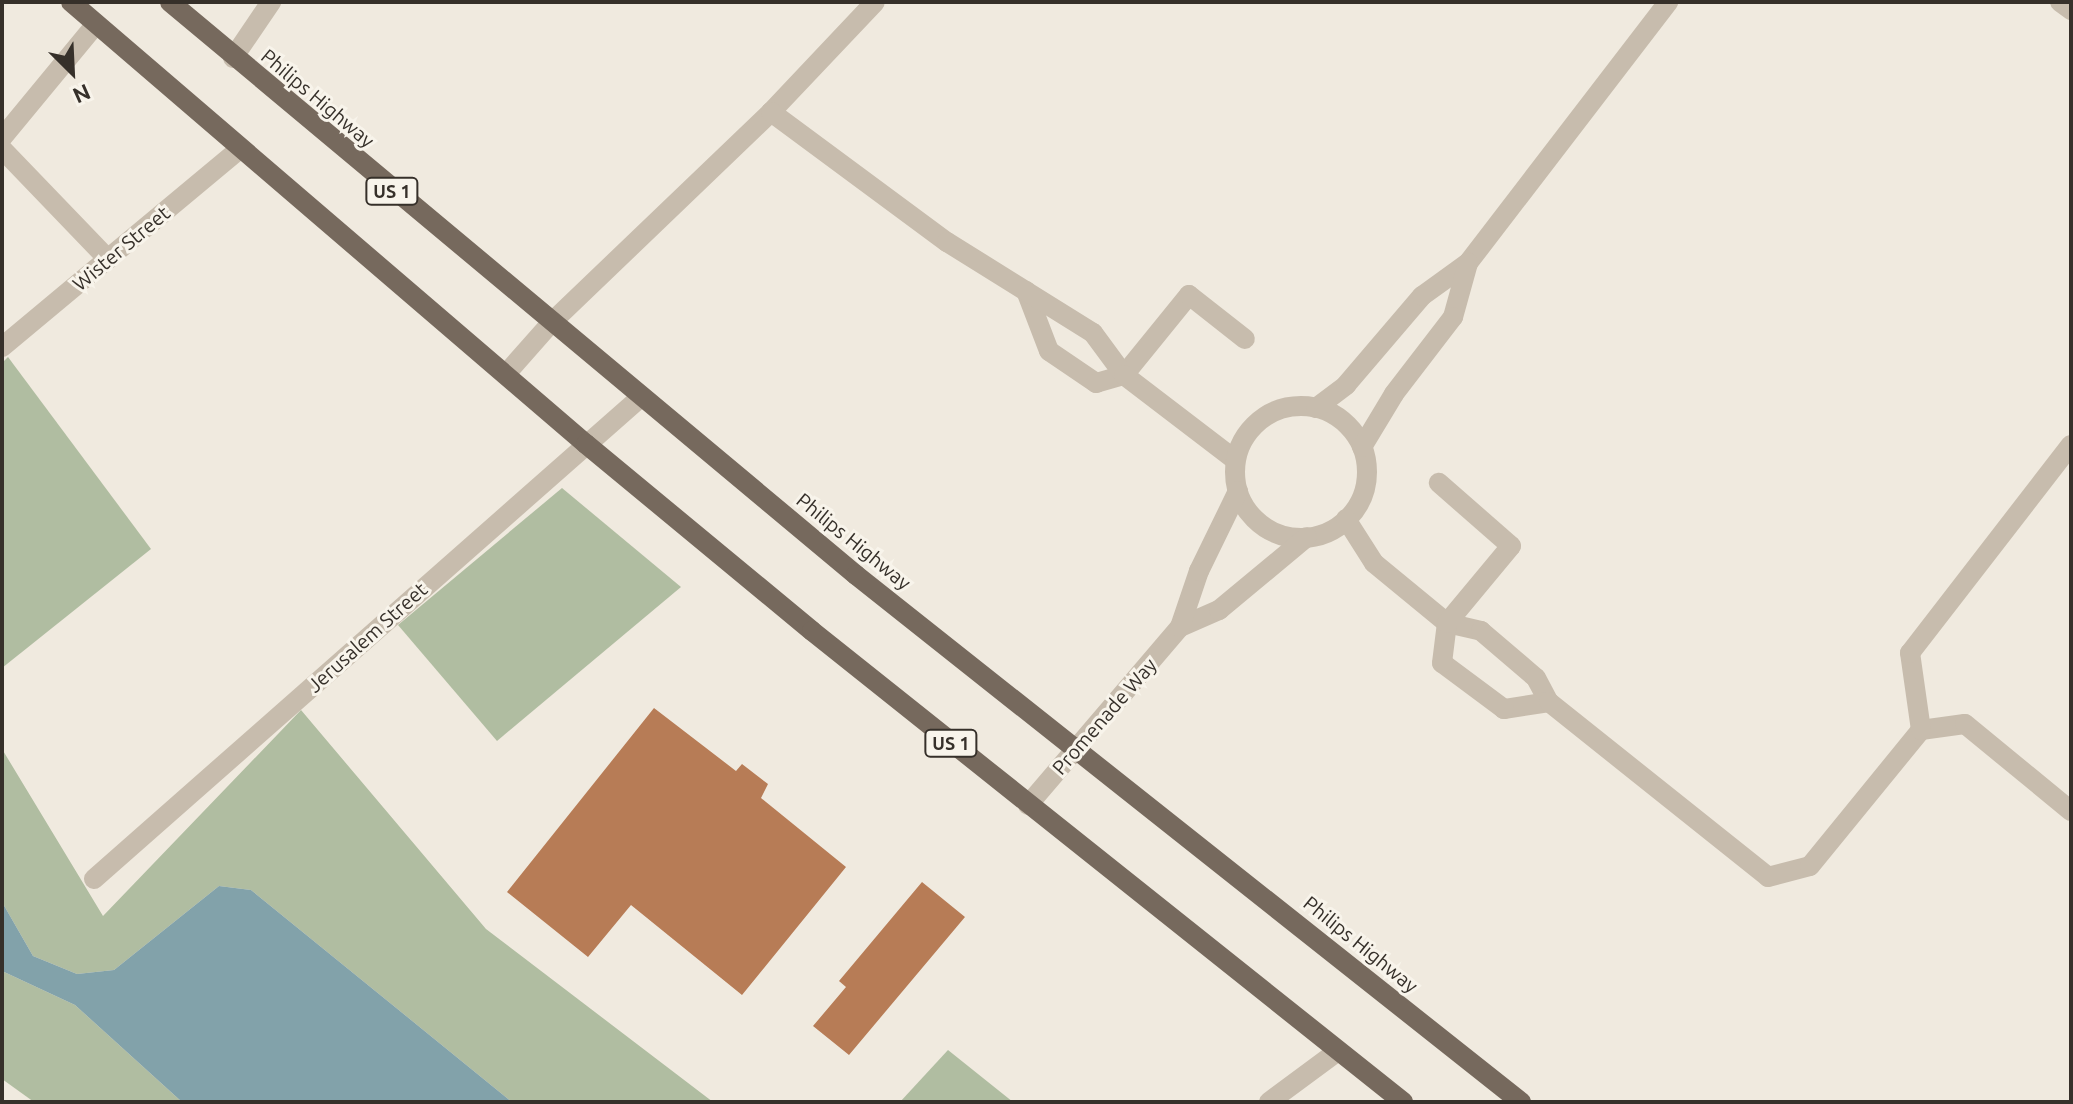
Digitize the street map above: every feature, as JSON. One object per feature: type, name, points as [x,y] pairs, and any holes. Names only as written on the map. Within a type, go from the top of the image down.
[{"type":"main road","name":"US 1","points":[[71,2],[586,444],[1028,805],[1403,1102]]},
{"type":"main road","name":"Philips Highway","points":[[170,2],[233,58],[856,575],[1521,1102]]},
{"type":"street","points":[[233,58],[271,2]]},
{"type":"street","points":[[506,374],[551,323],[771,112],[875,2]]},
{"type":"street","points":[[1316,408],[1346,385],[1422,296],[1468,263],[1668,2]]},
{"type":"street","points":[[2060,2],[2071,10]]},
{"type":"street","points":[[2,138],[96,24]]},
{"type":"street","points":[[771,112],[947,242],[1093,333],[1124,375],[1234,459]]},
{"type":"street","points":[[2,149],[108,259]]},
{"type":"street","name":"Wister Street","points":[[2,347],[240,149]]},
{"type":"street","points":[[1362,447],[1394,394],[1453,317],[1468,263]]},
{"type":"street","points":[[1026,291],[1049,351],[1096,383],[1124,375],[1189,295],[1245,339]]},
{"type":"street","name":"Jerusalem Street","points":[[94,879],[641,397]]},
{"type":"street","points":[[1295,406],[1316,408],[1335,416],[1351,429],[1362,447],[1367,468],[1365,490],[1338,527],[1307,537],[1273,532],[1254,520],[1238,491],[1234,459],[1257,423],[1274,411],[1295,406]]},
{"type":"street","points":[[1921,730],[1910,653],[2071,445]]},
{"type":"street","points":[[1439,483],[1511,546],[1447,623],[1442,663],[1504,709],[1549,702]]},
{"type":"street","name":"Promenade Way","points":[[1028,805],[1180,627],[1199,571],[1238,491]]},
{"type":"street","points":[[1346,519],[1374,563],[1447,623],[1481,631],[1536,678],[1549,702],[1768,877],[1810,866],[1921,730],[1965,724],[2071,811]]},
{"type":"street","name":"Promenade Way","points":[[1180,627],[1219,610],[1307,537]]},
{"type":"street","points":[[1269,1102],[1338,1051]]},
{"type":"green space","points":[[8,357],[151,549],[2,668],[2,363]]},
{"type":"green space","points":[[562,488],[681,587],[497,741],[398,625]]},
{"type":"green space","points":[[301,710],[486,929],[713,1102],[512,1102],[251,890],[219,886],[114,970],[77,974],[33,956],[2,902],[2,749],[103,916]]},
{"type":"green space","points":[[2,971],[75,1005],[182,1102],[34,1102],[2,1079]]},
{"type":"green space","points":[[948,1050],[1013,1102],[900,1102]]},
{"type":"water","points":[[219,886],[251,890],[512,1102],[182,1102],[75,1005],[2,971],[2,902],[33,956],[77,974],[114,970]]},
{"type":"building","points":[[654,708],[736,771],[742,764],[768,784],[761,798],[846,867],[742,995],[631,905],[588,957],[507,892]]},
{"type":"building","points":[[922,882],[965,917],[849,1055],[813,1026],[846,987],[839,981]]}]
